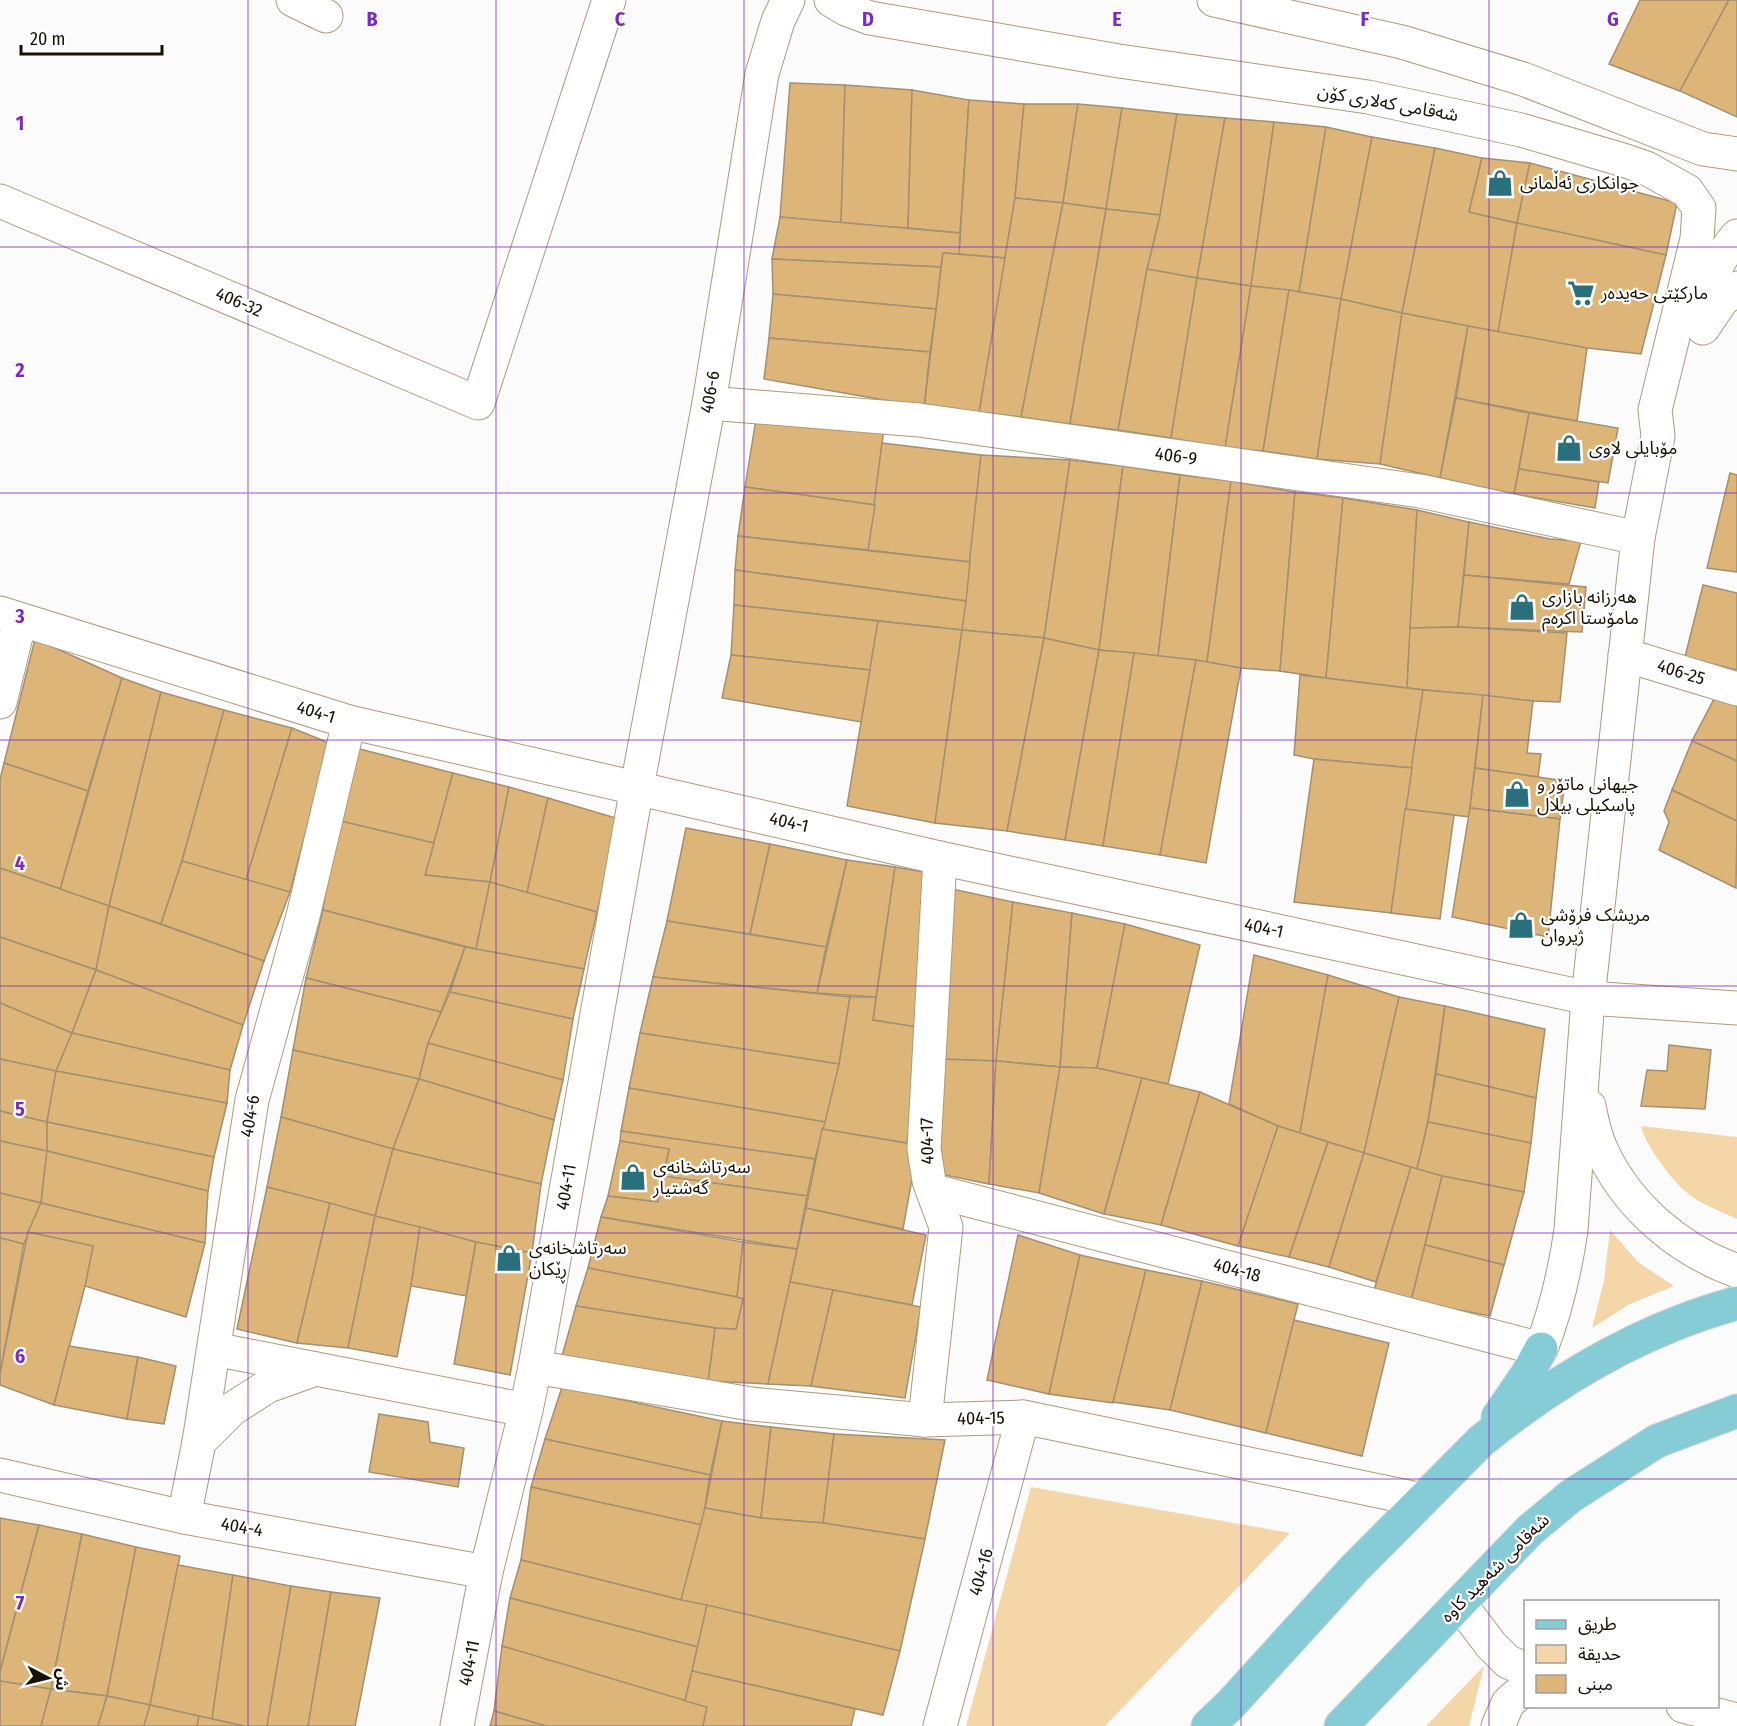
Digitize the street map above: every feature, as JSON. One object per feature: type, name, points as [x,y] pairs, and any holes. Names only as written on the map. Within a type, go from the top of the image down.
[{"type":"main road","points":[[1208,1726],[1230,1705],[1353,1570],[1482,1441],[1564,1379],[1600,1358],[1678,1323],[1737,1303]]},
{"type":"main road","points":[[1482,1441],[1528,1374],[1541,1349]]},
{"type":"main road","name":"شەقامی شەهید کاوە","points":[[1341,1726],[1530,1530],[1572,1496],[1657,1441],[1737,1411]]},
{"type":"street","points":[[293,0],[326,16]]},
{"type":"street","name":"406-32","points":[[0,201],[478,403],[609,0]]},
{"type":"street","name":"406-6","points":[[637,787],[709,403],[762,74],[775,30],[788,0]]},
{"type":"street","name":"شەقامی کەلاری کۆن","points":[[831,0],[846,9],[870,18],[1119,62],[1368,97],[1521,130],[1646,168],[1687,191],[1706,219],[1717,227],[1737,231]]},
{"type":"street","points":[[1215,0],[1402,42],[1523,79],[1693,145],[1737,154]]},
{"type":"street","points":[[1658,436],[1655,410],[1697,239],[1699,208],[1696,195],[1697,182],[1713,160],[1725,155],[1737,154]]},
{"type":"street","points":[[1541,1349],[1566,1264],[1571,1230],[1588,998],[1638,538],[1658,436],[1680,392],[1710,279],[1716,264],[1737,236]]},
{"type":"street","points":[[1694,342],[1722,300],[1737,288]]},
{"type":"street","name":"406-9","points":[[709,403],[919,420],[1420,491],[1638,538]]},
{"type":"street","points":[[0,702],[10,617]]},
{"type":"street","name":"404-1","points":[[10,617],[349,722],[940,858],[1588,998],[1737,1008]]},
{"type":"street","name":"406-25","points":[[1625,655],[1737,689]]},
{"type":"street","name":"404-6","points":[[184,1517],[199,1442],[252,1100],[303,916],[349,722]]},
{"type":"street","name":"404-11","points":[[457,1726],[486,1572],[535,1367],[637,787]]},
{"type":"street","name":"404-17","points":[[925,1420],[946,1227],[934,1191],[928,1181],[924,1149],[940,858]]},
{"type":"street","points":[[1582,1081],[1601,1149],[1612,1171],[1628,1194],[1660,1227],[1679,1241],[1700,1255],[1737,1271]]},
{"type":"street","name":"404-18","points":[[934,1191],[1541,1349]]},
{"type":"street","points":[[214,1349],[526,1410]]},
{"type":"street","name":"404-15","points":[[535,1367],[751,1404],[925,1420],[1023,1418],[1422,1500]]},
{"type":"street","points":[[199,1442],[232,1409],[268,1386],[317,1368]]},
{"type":"street","name":"404-16","points":[[940,1726],[1023,1418]]},
{"type":"street","name":"404-4","points":[[0,1474],[184,1517],[486,1572]]},
{"type":"street","points":[[1460,1604],[1491,1645],[1508,1662],[1524,1668]]},
{"type":"street","points":[[1498,1726],[1508,1702],[1524,1689]]},
{"type":"street","points":[[1687,1708],[1737,1720]]},
{"type":"green space","points":[[1641,1126],[1737,1137],[1737,1219],[1710,1207],[1686,1192],[1653,1152]]},
{"type":"green space","points":[[1610,1230],[1639,1263],[1674,1286],[1630,1304],[1592,1328],[1604,1281]]},
{"type":"green space","points":[[1031,1487],[1290,1533],[1105,1726],[966,1726]]},
{"type":"green space","points":[[1484,1666],[1469,1726],[1426,1726]]},
{"type":"building","points":[[1640,0],[1729,0],[1680,91],[1609,64]]},
{"type":"building","points":[[1729,0],[1737,0],[1737,117],[1680,91]]},
{"type":"building","points":[[790,83],[845,85],[841,224],[780,217]]},
{"type":"building","points":[[845,85],[912,90],[908,228],[841,224]]},
{"type":"building","points":[[912,90],[969,100],[960,233],[908,228]]},
{"type":"building","points":[[969,100],[1024,104],[1015,198],[1005,258],[959,254]]},
{"type":"building","points":[[1024,104],[1078,104],[1063,203],[1015,198]]},
{"type":"building","points":[[1078,104],[1122,108],[1106,209],[1063,203]]},
{"type":"building","points":[[1122,108],[1177,114],[1160,215],[1106,209]]},
{"type":"building","points":[[1177,114],[1225,118],[1197,278],[1147,269],[1160,215]]},
{"type":"building","points":[[1225,118],[1274,122],[1251,286],[1197,278]]},
{"type":"building","points":[[1274,122],[1326,127],[1299,292],[1251,286]]},
{"type":"building","points":[[1326,127],[1372,137],[1341,299],[1299,292]]},
{"type":"building","points":[[1372,137],[1435,148],[1402,313],[1341,299]]},
{"type":"building","points":[[1435,148],[1482,158],[1469,212],[1517,223],[1498,332],[1402,313]]},
{"type":"building","points":[[1482,158],[1530,163],[1517,223],[1469,212]]},
{"type":"building","points":[[1530,163],[1677,203],[1666,255],[1517,223]]},
{"type":"building","points":[[1015,198],[1063,203],[1021,417],[979,412]]},
{"type":"building","points":[[1063,203],[1106,209],[1070,424],[1021,417]]},
{"type":"building","points":[[1106,209],[1160,215],[1147,269],[1118,430],[1070,424]]},
{"type":"building","points":[[780,217],[960,233],[959,254],[943,253],[941,267],[772,259]]},
{"type":"building","name":"مارکێتی حەیدەر","points":[[1517,223],[1666,255],[1641,354],[1587,348],[1498,332]]},
{"type":"building","points":[[943,253],[1005,258],[979,412],[924,407]]},
{"type":"building","points":[[772,259],[941,267],[936,309],[773,294]]},
{"type":"building","points":[[1147,269],[1197,278],[1171,438],[1118,430]]},
{"type":"building","points":[[1197,278],[1251,286],[1225,448],[1171,438]]},
{"type":"building","points":[[1251,286],[1289,290],[1263,451],[1225,448]]},
{"type":"building","points":[[1289,290],[1341,299],[1317,459],[1263,451]]},
{"type":"building","points":[[773,294],[936,309],[930,352],[769,338]]},
{"type":"building","points":[[1341,299],[1402,313],[1380,464],[1317,459]]},
{"type":"building","points":[[1402,313],[1468,326],[1440,478],[1380,464]]},
{"type":"building","points":[[1468,326],[1587,348],[1577,421],[1456,398]]},
{"type":"building","points":[[769,338],[930,352],[924,407],[764,379]]},
{"type":"building","points":[[1456,398],[1529,413],[1514,494],[1440,478]]},
{"type":"building","points":[[757,413],[884,427],[875,505],[745,487]]},
{"type":"building","name":"مۆبایلی لاوی","points":[[1529,413],[1618,428],[1608,483],[1519,469]]},
{"type":"building","points":[[882,443],[981,455],[970,562],[868,550]]},
{"type":"building","points":[[981,455],[1070,460],[1044,638],[962,630]]},
{"type":"building","points":[[1070,460],[1123,466],[1099,650],[1044,638]]},
{"type":"building","points":[[1123,466],[1180,475],[1158,656],[1099,650]]},
{"type":"building","points":[[1519,469],[1599,482],[1595,508],[1514,494]]},
{"type":"building","points":[[1730,473],[1737,475],[1737,572],[1707,568]]},
{"type":"building","points":[[1180,475],[1231,481],[1207,662],[1158,656]]},
{"type":"building","points":[[1231,481],[1295,492],[1280,671],[1207,662]]},
{"type":"building","points":[[745,487],[875,505],[868,550],[738,536]]},
{"type":"building","points":[[1295,492],[1343,498],[1326,678],[1280,671]]},
{"type":"building","points":[[1343,498],[1417,510],[1407,688],[1326,678]]},
{"type":"building","points":[[1417,510],[1469,522],[1458,627],[1410,628]]},
{"type":"building","points":[[1469,522],[1550,539],[1581,541],[1569,584],[1464,575]]},
{"type":"building","points":[[738,536],[970,562],[966,601],[735,570]]},
{"type":"building","points":[[735,570],[966,601],[962,630],[734,605]]},
{"type":"building","name":"هەرزانە بازاری مامۆستا اکرەم","points":[[1464,575],[1586,587],[1582,632],[1458,627]]},
{"type":"building","points":[[1703,585],[1737,593],[1737,670],[1685,657]]},
{"type":"building","points":[[734,605],[878,621],[870,670],[731,655]]},
{"type":"building","points":[[878,621],[962,630],[935,823],[847,806]]},
{"type":"building","points":[[1458,627],[1567,633],[1560,702],[1407,688],[1410,628]]},
{"type":"building","points":[[962,630],[1044,638],[1007,831],[935,823]]},
{"type":"building","points":[[1044,638],[1099,650],[1065,840],[1007,831]]},
{"type":"building","points":[[35,639],[122,678],[88,791],[4,763]]},
{"type":"building","points":[[1099,650],[1134,653],[1103,846],[1065,840]]},
{"type":"building","points":[[1134,653],[1196,660],[1160,855],[1103,846]]},
{"type":"building","points":[[731,655],[870,670],[861,722],[722,698]]},
{"type":"building","points":[[1196,660],[1241,668],[1206,863],[1160,855]]},
{"type":"building","points":[[1300,675],[1423,690],[1412,768],[1294,755]]},
{"type":"building","points":[[122,678],[161,692],[109,906],[60,889]]},
{"type":"building","points":[[1423,690],[1483,695],[1469,817],[1405,809]]},
{"type":"building","points":[[161,692],[224,710],[182,861],[161,924],[109,906]]},
{"type":"building","points":[[1483,695],[1533,701],[1527,753],[1541,754],[1538,777],[1475,768]]},
{"type":"building","points":[[1715,697],[1737,706],[1737,761],[1692,741]]},
{"type":"building","points":[[224,710],[292,728],[246,880],[182,861]]},
{"type":"building","points":[[292,728],[329,743],[290,892],[246,880]]},
{"type":"building","points":[[1692,741],[1737,761],[1737,821],[1672,790]]},
{"type":"building","points":[[352,747],[453,773],[434,843],[336,820]]},
{"type":"building","points":[[1314,759],[1412,768],[1391,913],[1294,902]]},
{"type":"building","points":[[4,763],[88,791],[60,889],[0,868],[0,779]]},
{"type":"building","name":"جیهانی ماتۆر و پاسکیلی بیلال","points":[[1475,768],[1565,781],[1560,819],[1470,808]]},
{"type":"building","points":[[453,773],[509,787],[490,882],[425,875]]},
{"type":"building","points":[[509,787],[548,798],[527,893],[490,882]]},
{"type":"building","points":[[1672,790],[1737,821],[1736,888],[1659,850],[1669,822],[1664,811]]},
{"type":"building","points":[[548,798],[619,819],[597,912],[527,893]]},
{"type":"building","points":[[1470,808],[1560,819],[1548,937],[1452,917]]},
{"type":"building","points":[[1405,809],[1454,815],[1440,919],[1391,913]]},
{"type":"building","points":[[336,820],[434,843],[425,875],[490,882],[476,949],[323,910]]},
{"type":"building","points":[[686,828],[770,844],[750,934],[667,921]]},
{"type":"building","points":[[770,844],[847,860],[826,947],[750,934]]},
{"type":"building","points":[[847,860],[895,867],[876,997],[817,993]]},
{"type":"building","points":[[182,861],[290,892],[264,961],[161,924]]},
{"type":"building","points":[[895,867],[935,874],[923,1028],[873,1020]]},
{"type":"building","points":[[0,868],[109,906],[96,970],[0,937]]},
{"type":"building","points":[[490,882],[597,912],[584,969],[476,949]]},
{"type":"building","points":[[947,888],[1013,902],[996,1061],[939,1059]]},
{"type":"building","points":[[1013,902],[1072,913],[1060,1067],[996,1061]]},
{"type":"building","points":[[109,906],[264,961],[243,1025],[96,970]]},
{"type":"building","points":[[323,910],[465,947],[441,1012],[306,978]]},
{"type":"building","points":[[1072,913],[1125,924],[1097,1068],[1060,1067]]},
{"type":"building","points":[[667,921],[826,947],[817,993],[653,977]]},
{"type":"building","points":[[1125,924],[1200,945],[1168,1084],[1097,1068]]},
{"type":"building","points":[[0,937],[96,970],[72,1033],[0,1003]]},
{"type":"building","points":[[465,947],[584,969],[573,1019],[450,992]]},
{"type":"building","points":[[1254,955],[1328,975],[1300,1133],[1278,1126],[1229,1104]]},
{"type":"building","points":[[96,970],[243,1025],[230,1070],[72,1033]]},
{"type":"building","points":[[1328,975],[1399,997],[1364,1153],[1300,1133]]},
{"type":"building","points":[[653,977],[850,997],[839,1064],[640,1033]]},
{"type":"building","points":[[306,978],[441,1012],[428,1043],[419,1079],[293,1050]]},
{"type":"building","points":[[450,992],[573,1019],[563,1080],[428,1043]]},
{"type":"building","points":[[850,997],[876,997],[873,1020],[923,1028],[907,1143],[822,1129],[839,1064]]},
{"type":"building","points":[[1399,997],[1445,1006],[1428,1122],[1417,1169],[1364,1153]]},
{"type":"building","points":[[0,1003],[72,1033],[56,1071],[0,1059]]},
{"type":"building","points":[[1445,1006],[1545,1029],[1536,1098],[1436,1074]]},
{"type":"building","points":[[72,1033],[230,1070],[227,1103],[56,1071]]},
{"type":"building","points":[[640,1033],[839,1064],[825,1122],[629,1088]]},
{"type":"building","points":[[428,1043],[563,1080],[554,1120],[419,1079]]},
{"type":"building","points":[[1669,1045],[1711,1050],[1705,1109],[1641,1106],[1647,1070],[1667,1071]]},
{"type":"building","points":[[293,1050],[419,1079],[393,1149],[281,1117]]},
{"type":"building","points":[[0,1059],[56,1071],[47,1122],[0,1111]]},
{"type":"building","points":[[939,1059],[996,1061],[989,1184],[940,1174]]},
{"type":"building","points":[[996,1061],[1060,1067],[1039,1193],[989,1184]]},
{"type":"building","points":[[1060,1067],[1097,1068],[1142,1078],[1104,1214],[1039,1193]]},
{"type":"building","points":[[56,1071],[227,1103],[214,1157],[47,1122]]},
{"type":"building","points":[[1436,1074],[1536,1098],[1531,1143],[1428,1122]]},
{"type":"building","points":[[1142,1078],[1200,1092],[1161,1225],[1104,1214]]},
{"type":"building","points":[[419,1079],[554,1120],[541,1184],[393,1149]]},
{"type":"building","points":[[629,1088],[825,1122],[815,1159],[621,1131]]},
{"type":"building","points":[[1200,1092],[1278,1126],[1238,1246],[1161,1225]]},
{"type":"building","points":[[0,1111],[47,1122],[47,1151],[0,1141]]},
{"type":"building","points":[[281,1117],[393,1149],[375,1216],[267,1187]]},
{"type":"building","points":[[47,1122],[214,1157],[208,1191],[47,1151]]},
{"type":"building","points":[[1428,1122],[1531,1143],[1524,1192],[1417,1169]]},
{"type":"building","points":[[1278,1126],[1328,1142],[1289,1257],[1238,1246]]},
{"type":"building","points":[[822,1129],[918,1145],[903,1229],[806,1208]]},
{"type":"building","points":[[621,1131],[815,1159],[807,1196],[663,1176],[669,1149],[620,1141]]},
{"type":"building","points":[[0,1141],[47,1151],[41,1203],[0,1193]]},
{"type":"building","points":[[620,1141],[669,1149],[658,1202],[608,1196]]},
{"type":"building","points":[[1328,1142],[1364,1153],[1329,1267],[1289,1257]]},
{"type":"building","points":[[393,1149],[541,1184],[532,1253],[476,1242],[375,1216]]},
{"type":"building","points":[[47,1151],[208,1191],[205,1243],[41,1203]]},
{"type":"building","points":[[1364,1153],[1411,1167],[1376,1282],[1329,1267]]},
{"type":"building","points":[[1411,1167],[1442,1176],[1411,1301],[1374,1290]]},
{"type":"building","points":[[663,1176],[807,1196],[797,1249],[601,1217],[608,1196],[658,1202]]},
{"type":"building","points":[[1442,1176],[1524,1192],[1504,1265],[1425,1245]]},
{"type":"building","points":[[267,1187],[330,1203],[297,1343],[237,1329]]},
{"type":"building","points":[[0,1193],[41,1203],[24,1244],[0,1238]]},
{"type":"building","points":[[41,1203],[205,1243],[186,1317],[85,1286],[93,1246],[28,1232]]},
{"type":"building","points":[[330,1203],[375,1216],[348,1348],[297,1343]]},
{"type":"building","points":[[806,1208],[926,1235],[912,1305],[790,1282]]},
{"type":"building","points":[[375,1216],[420,1227],[397,1357],[348,1348]]},
{"type":"building","points":[[601,1217],[743,1242],[737,1297],[588,1268]]},
{"type":"building","points":[[420,1227],[476,1242],[466,1296],[411,1286]]},
{"type":"building","points":[[28,1232],[93,1246],[54,1405],[0,1385],[0,1373]]},
{"type":"building","points":[[1018,1235],[1080,1255],[1049,1394],[987,1380]]},
{"type":"building","points":[[0,1238],[24,1244],[0,1373]]},
{"type":"building","points":[[476,1242],[532,1253],[510,1375],[454,1364]]},
{"type":"building","points":[[743,1242],[797,1249],[768,1384],[708,1381],[715,1328],[736,1329],[743,1299],[737,1297]]},
{"type":"building","points":[[1425,1245],[1504,1265],[1490,1316],[1411,1301]]},
{"type":"building","points":[[1080,1255],[1146,1270],[1113,1403],[1049,1394]]},
{"type":"building","points":[[588,1268],[743,1299],[736,1329],[715,1328],[576,1306]]},
{"type":"building","points":[[1146,1270],[1202,1281],[1170,1410],[1113,1402]]},
{"type":"building","points":[[1202,1281],[1298,1304],[1266,1433],[1170,1410]]},
{"type":"building","points":[[790,1282],[833,1290],[811,1386],[768,1384]]},
{"type":"building","points":[[833,1290],[921,1307],[905,1398],[811,1386]]},
{"type":"building","points":[[576,1306],[715,1328],[708,1381],[562,1356]]},
{"type":"building","points":[[1294,1320],[1389,1343],[1362,1456],[1266,1433]]},
{"type":"building","points":[[69,1346],[138,1357],[127,1419],[54,1405]]},
{"type":"building","points":[[138,1357],[176,1366],[164,1424],[127,1419]]},
{"type":"building","points":[[562,1387],[722,1421],[710,1475],[545,1439]]},
{"type":"building","points":[[379,1414],[428,1422],[430,1442],[464,1448],[458,1487],[369,1472]]},
{"type":"building","points":[[722,1421],[771,1427],[761,1518],[705,1508]]},
{"type":"building","points":[[771,1427],[834,1434],[823,1523],[761,1518]]},
{"type":"building","points":[[834,1434],[945,1440],[925,1539],[823,1523]]},
{"type":"building","points":[[545,1439],[710,1475],[702,1525],[531,1487]]},
{"type":"building","points":[[531,1487],[702,1525],[681,1600],[521,1560]]},
{"type":"building","points":[[705,1508],[761,1518],[823,1523],[925,1539],[900,1651],[681,1600]]},
{"type":"building","points":[[0,1518],[39,1525],[0,1672]]},
{"type":"building","points":[[39,1525],[82,1534],[51,1689],[0,1681],[0,1672]]},
{"type":"building","points":[[82,1534],[136,1547],[107,1696],[51,1689]]},
{"type":"building","points":[[136,1547],[180,1556],[150,1705],[107,1696]]},
{"type":"building","points":[[521,1560],[707,1605],[698,1647],[510,1598]]},
{"type":"building","points":[[178,1565],[233,1575],[212,1719],[150,1705]]},
{"type":"building","points":[[233,1575],[291,1586],[267,1726],[244,1726],[212,1719]]},
{"type":"building","points":[[291,1586],[331,1592],[308,1726],[267,1726]]},
{"type":"building","points":[[331,1592],[380,1598],[355,1726],[308,1726]]},
{"type":"building","points":[[510,1598],[698,1647],[685,1701],[502,1646]]},
{"type":"building","points":[[707,1605],[900,1651],[883,1715],[692,1671]]},
{"type":"building","points":[[502,1646],[707,1707],[703,1726],[546,1726],[494,1711]]},
{"type":"building","points":[[692,1671],[855,1709],[851,1726],[703,1726],[707,1707],[685,1701]]},
{"type":"building","points":[[0,1681],[51,1689],[41,1726],[0,1726]]},
{"type":"building","points":[[51,1689],[107,1696],[98,1726],[41,1726]]},
{"type":"building","points":[[107,1696],[150,1705],[144,1726],[98,1726]]},
{"type":"building","points":[[150,1705],[199,1716],[197,1726],[144,1726]]},
{"type":"building","points":[[494,1711],[546,1726],[490,1726]]},
{"type":"building","points":[[199,1716],[212,1719],[244,1726],[197,1726]]},
{"type":"place","name":"جوانکاری ئەڵمانی","points":[[1500,183]]},
{"type":"place","name":"مارکێتی حەیدەر","points":[[1581,293]]},
{"type":"place","name":"مۆبایلی لاوی","points":[[1569,448]]},
{"type":"place","name":"هەرزانە بازاری مامۆستا اکرەم","points":[[1522,607]]},
{"type":"place","name":"جیهانی ماتۆر و پاسکیلی بیلال","points":[[1517,794]]},
{"type":"place","name":"مریشک فرۆشی ژیروان","points":[[1521,925]]},
{"type":"place","name":"سەرتاشخانەی گەشتیار","points":[[633,1177]]},
{"type":"place","name":"سەرتاشخانەی ڕێکان","points":[[509,1258]]}]
